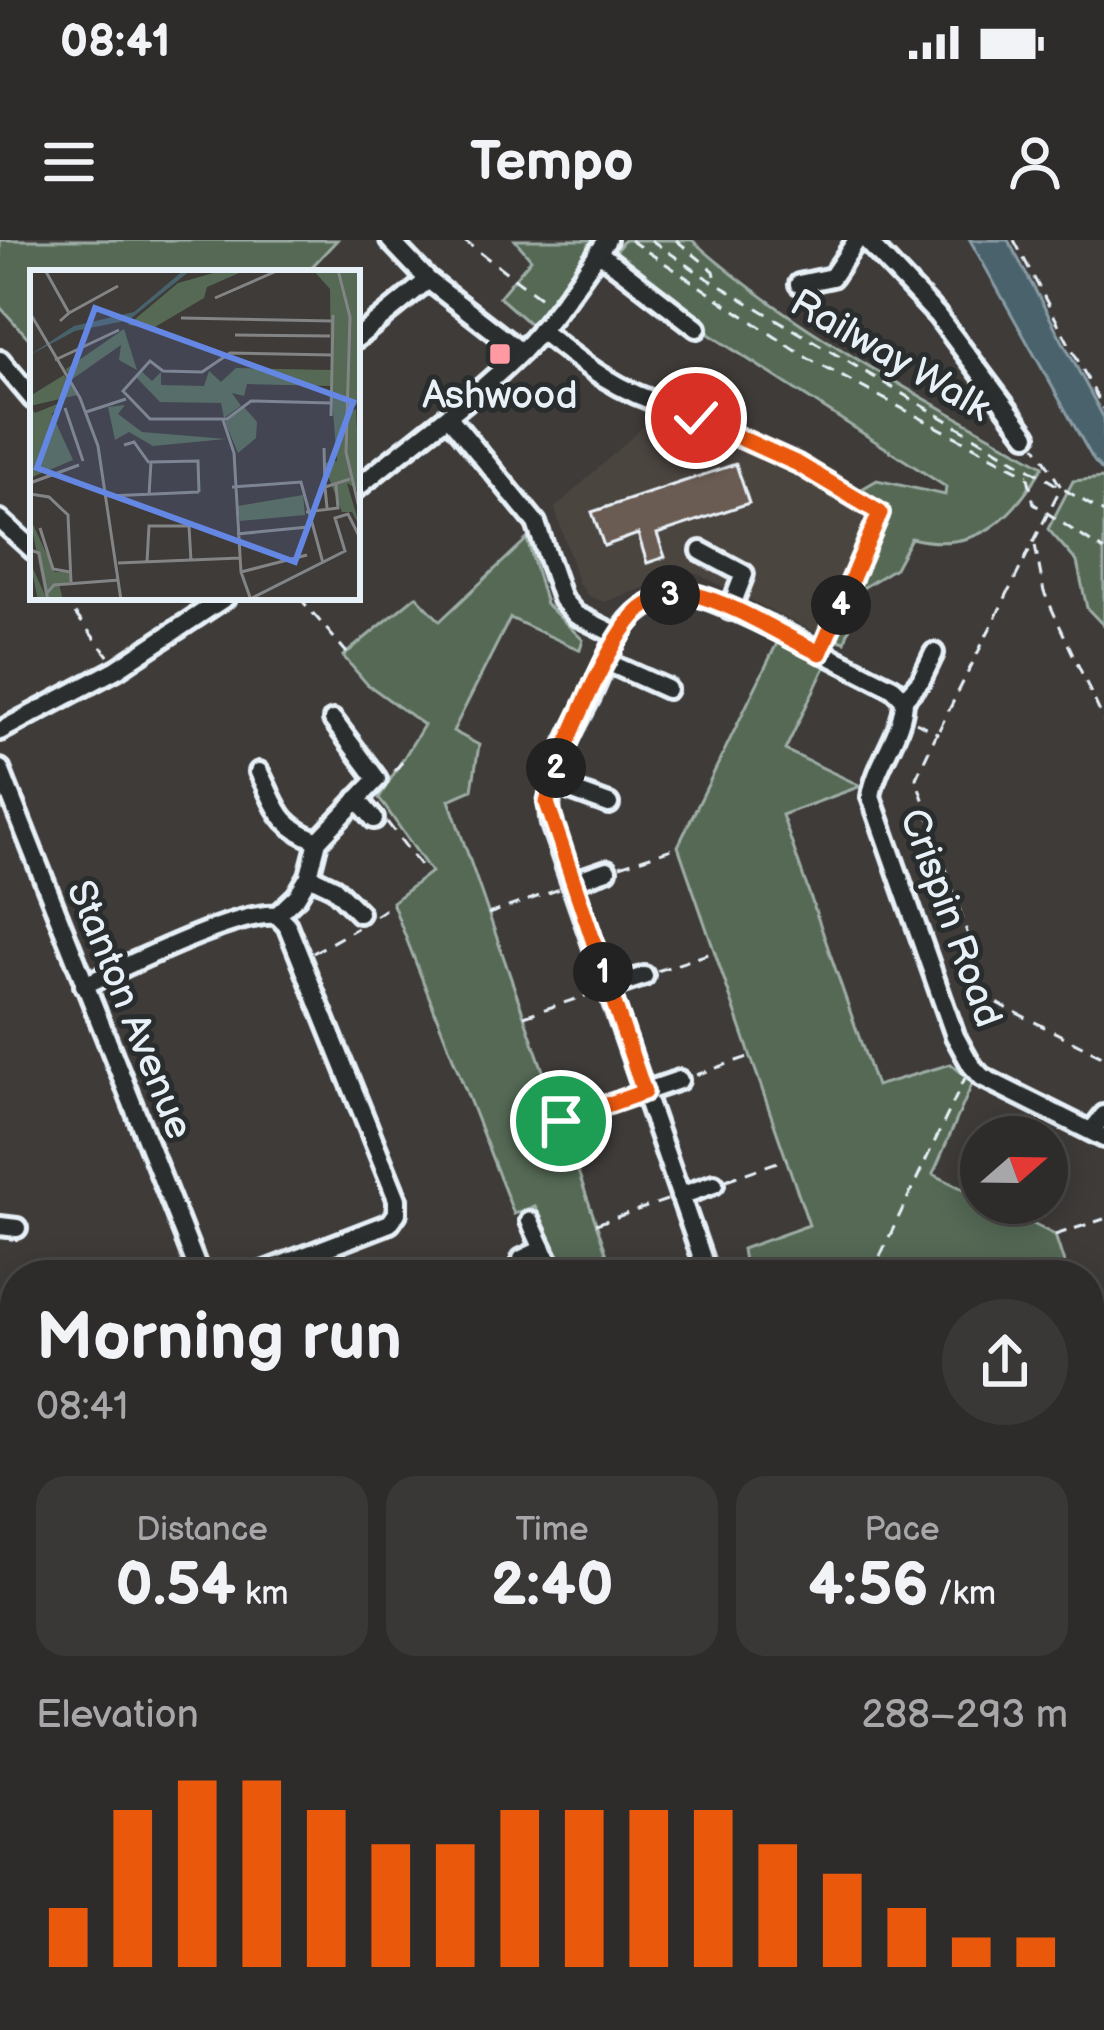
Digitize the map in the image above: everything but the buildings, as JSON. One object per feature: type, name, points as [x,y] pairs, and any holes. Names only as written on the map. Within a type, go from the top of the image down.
[{"type":"street","points":[[390,240],[428,280],[521,352]]},
{"type":"street","points":[[799,284],[832,277],[862,240],[948,327],[1027,435]]},
{"type":"street","points":[[360,486],[449,417],[521,352],[603,246],[697,328]]},
{"type":"street","points":[[360,336],[428,280]]},
{"type":"street","points":[[540,331],[611,383],[672,407]]},
{"type":"street","points":[[0,360],[30,395]]},
{"type":"street","points":[[449,417],[536,523],[562,599],[576,615],[620,636]]},
{"type":"street","points":[[0,520],[30,547]]},
{"type":"street","points":[[701,551],[744,574],[730,610]]},
{"type":"street","points":[[700,1260],[551,824],[547,803],[551,783],[620,636],[637,612],[662,596],[688,592],[730,610],[892,688],[904,707]]},
{"type":"street","points":[[0,731],[117,669],[221,600]]},
{"type":"street","name":"Crispin Road","points":[[934,653],[874,774],[871,797],[955,1036],[970,1065],[1000,1088],[1100,1128]]},
{"type":"street","points":[[607,662],[667,689]]},
{"type":"street","points":[[278,916],[309,876],[318,841],[377,779],[334,720]]},
{"type":"street","name":"Stanton Avenue","points":[[0,769],[194,1260]]},
{"type":"street","points":[[259,772],[277,814],[288,826],[318,841]]},
{"type":"street","points":[[551,783],[609,804]]},
{"type":"street","points":[[357,799],[374,819]]},
{"type":"street","points":[[573,883],[608,870]]},
{"type":"street","points":[[309,876],[334,889],[359,913]]},
{"type":"street","points":[[84,985],[266,914],[278,916],[287,926],[398,1199],[397,1213],[389,1223],[294,1260]]},
{"type":"street","points":[[608,988],[644,976]]},
{"type":"street","points":[[644,1092],[679,1080]]},
{"type":"street","points":[[680,1196],[714,1184]]},
{"type":"street","points":[[530,1221],[548,1260]]},
{"type":"street","points":[[522,1259],[542,1249]]},
{"type":"path","points":[[463,240],[556,308]]},
{"type":"path","points":[[630,240],[807,358],[1028,475]]},
{"type":"path","name":"Railway Walk","points":[[651,240],[717,285],[1104,513]]},
{"type":"path","points":[[676,240],[713,271],[717,285]]},
{"type":"path","points":[[1014,240],[1104,410]]},
{"type":"path","points":[[672,407],[798,464],[880,513],[820,653]]},
{"type":"path","points":[[1027,435],[1061,487],[916,778],[989,999],[1104,1057]]},
{"type":"path","points":[[1028,468],[1034,504],[1104,551]]},
{"type":"path","points":[[1034,542],[1044,592],[1104,721]]},
{"type":"path","points":[[64,600],[117,669]]},
{"type":"path","points":[[302,600],[347,653]]},
{"type":"path","points":[[904,707],[937,733]]},
{"type":"path","points":[[374,819],[388,822],[420,865]]},
{"type":"path","points":[[608,870],[678,847]]},
{"type":"path","points":[[488,914],[573,883]]},
{"type":"path","points":[[300,958],[329,947],[393,904]]},
{"type":"path","points":[[644,976],[715,952]]},
{"type":"path","points":[[524,1016],[608,988]]},
{"type":"path","points":[[679,1080],[751,1056]]},
{"type":"path","points":[[878,1260],[970,1065]]},
{"type":"path","points":[[561,1121],[644,1092]]},
{"type":"path","points":[[714,1184],[787,1159]]},
{"type":"path","points":[[596,1224],[680,1196]]},
{"type":"path","points":[[1054,1235],[1104,1219]]},
{"type":"shaded area","points":[[659,412],[875,516],[819,634],[691,571],[604,602],[587,595],[578,582],[555,508]]},
{"type":"green space","points":[[0,240],[337,240],[309,270],[30,270],[30,340],[0,307]]},
{"type":"green space","points":[[515,240],[597,240],[531,325],[499,297],[531,259]]},
{"type":"green space","points":[[624,240],[692,240],[817,334],[1043,466],[1019,502],[990,528],[955,541],[911,538],[895,568],[861,589],[845,642],[819,634],[875,516],[843,500],[877,480],[945,495],[946,487],[678,314],[613,255]]},
{"type":"green space","points":[[1104,478],[1104,626],[1087,608],[1077,562],[1048,529],[1073,481]]},
{"type":"green space","points":[[527,539],[546,604],[583,640],[580,650],[510,618],[453,731],[479,745],[472,790],[449,800],[609,1260],[561,1260],[535,1206],[514,1214],[392,902],[431,872],[379,798],[424,725],[367,684],[343,656],[416,596],[440,621]]},
{"type":"green space","points":[[778,641],[826,665],[785,750],[861,786],[782,815],[876,1086],[951,1064],[973,1082],[933,1174],[960,1188],[960,1224],[1033,1224],[1055,1235],[1063,1260],[744,1260],[742,1249],[809,1225],[678,846]]},
{"type":"water","points":[[970,240],[1008,240],[1104,418],[1104,472],[1094,461]]},
{"type":"place","name":"Ashwood","points":[[500,354]]},
{"type":"route","points":[[561,1121],[644,1092],[547,803],[554,772],[620,636],[637,612],[662,596],[688,592],[820,653],[880,513],[798,464],[696,418]]}]
